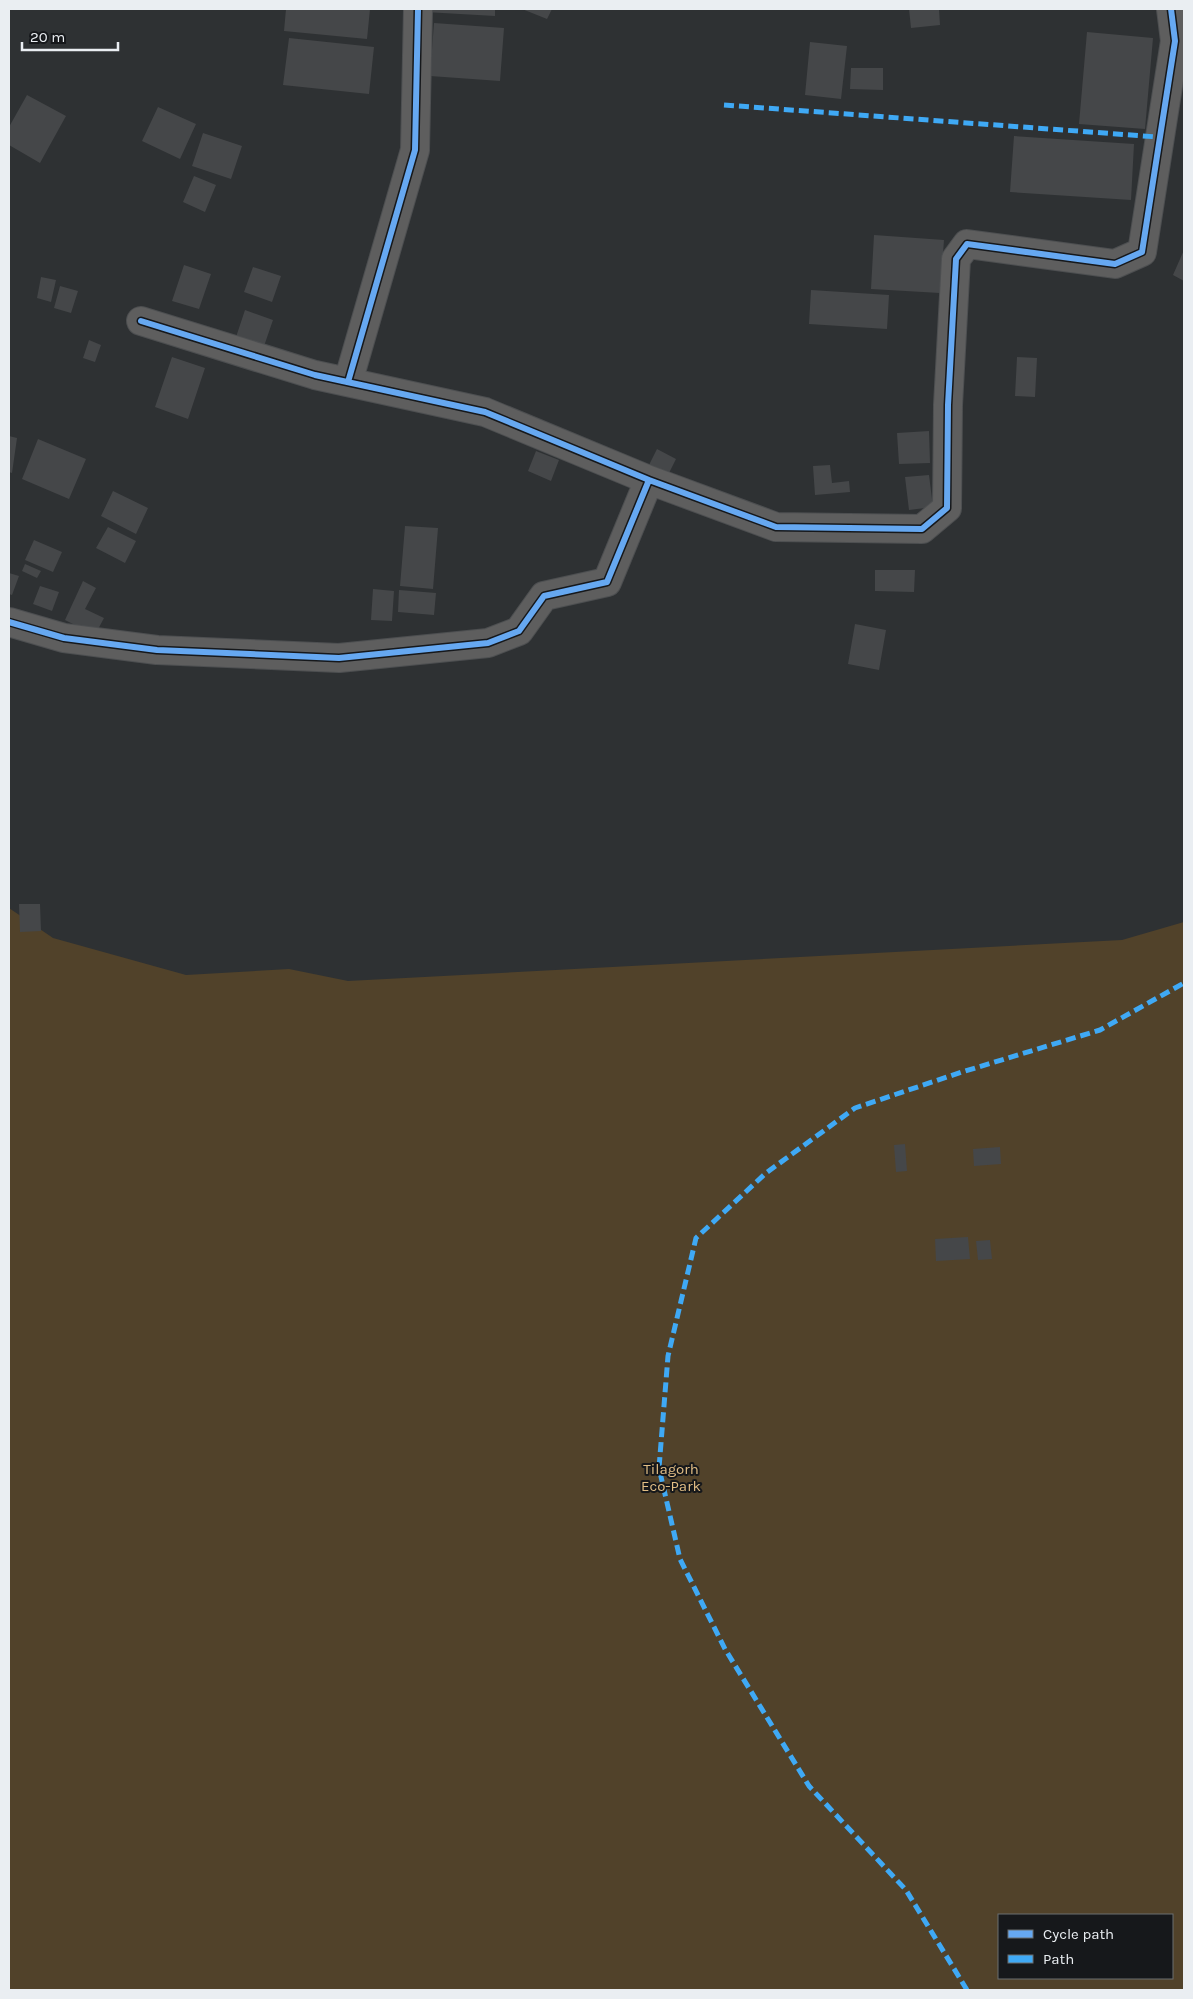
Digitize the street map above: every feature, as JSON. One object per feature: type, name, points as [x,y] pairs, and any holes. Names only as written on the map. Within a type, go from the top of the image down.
[{"type":"street","points":[[348,382],[415,150],[418,9]]},
{"type":"street","points":[[142,321],[315,375],[485,412],[649,480],[776,527],[922,529],[946,508],[948,405],[956,259],[967,244],[1115,264],[1142,252],[1175,41],[1171,9]]},
{"type":"street","points":[[9,622],[64,638],[166,651],[338,658],[488,643],[519,632],[544,596],[607,582],[649,480]]},
{"type":"green space","name":"Tilagorh Eco-Park","points":[[9,908],[53,938],[186,975],[289,969],[348,981],[1122,940],[1184,922],[1184,1990],[9,1990]]},
{"type":"building","points":[[286,9],[370,9],[367,39],[284,31]]},
{"type":"building","points":[[425,9],[495,9],[495,16],[425,12]]},
{"type":"building","points":[[522,9],[552,9],[547,19]]},
{"type":"building","points":[[909,9],[939,9],[940,25],[911,28]]},
{"type":"building","points":[[434,23],[504,28],[500,81],[430,76]]},
{"type":"building","points":[[1087,32],[1153,38],[1145,129],[1079,124]]},
{"type":"building","points":[[289,38],[374,47],[369,94],[283,85]]},
{"type":"building","points":[[810,42],[847,46],[841,99],[805,95]]},
{"type":"building","points":[[851,68],[883,68],[883,90],[850,89]]},
{"type":"building","points":[[27,95],[66,116],[40,163],[9,145],[9,127]]},
{"type":"building","points":[[158,107],[196,124],[180,159],[142,141]]},
{"type":"building","points":[[203,133],[242,146],[231,179],[192,166]]},
{"type":"building","points":[[1014,136],[1134,144],[1131,200],[1010,192]]},
{"type":"building","points":[[194,176],[216,185],[205,212],[183,202]]},
{"type":"building","points":[[874,235],[944,240],[940,293],[871,289]]},
{"type":"building","points":[[1184,250],[1184,281],[1173,275]]},
{"type":"building","points":[[184,265],[211,274],[199,309],[172,301]]},
{"type":"building","points":[[253,267],[281,276],[272,302],[244,292]]},
{"type":"building","points":[[41,277],[56,280],[51,302],[37,298]]},
{"type":"building","points":[[60,286],[78,291],[71,313],[54,308]]},
{"type":"building","points":[[811,290],[889,295],[887,329],[809,324]]},
{"type":"building","points":[[245,310],[273,320],[263,349],[235,340]]},
{"type":"building","points":[[89,340],[101,345],[95,362],[83,358]]},
{"type":"building","points":[[172,357],[205,368],[188,419],[155,407]]},
{"type":"building","points":[[1017,357],[1037,358],[1035,397],[1015,396]]},
{"type":"building","points":[[929,431],[930,463],[899,464],[897,433]]},
{"type":"building","points":[[9,436],[17,438],[12,473],[9,472]]},
{"type":"building","points":[[38,439],[86,459],[69,499],[22,479]]},
{"type":"building","points":[[657,449],[676,459],[668,475],[649,465]]},
{"type":"building","points":[[536,451],[559,460],[551,481],[528,471]]},
{"type":"building","points":[[830,465],[832,483],[849,481],[850,492],[815,495],[813,466]]},
{"type":"building","points":[[929,475],[933,507],[909,510],[905,477]]},
{"type":"building","points":[[113,491],[148,508],[136,534],[101,516]]},
{"type":"building","points":[[405,526],[438,528],[433,589],[400,586]]},
{"type":"building","points":[[108,527],[136,541],[125,563],[96,548]]},
{"type":"building","points":[[34,540],[62,552],[53,572],[25,560]]},
{"type":"building","points":[[25,564],[41,571],[37,578],[22,571]]},
{"type":"building","points":[[875,570],[915,570],[914,592],[875,591]]},
{"type":"building","points":[[9,573],[19,576],[12,595],[9,594]]},
{"type":"building","points":[[83,581],[96,588],[85,609],[104,618],[95,635],[65,620]]},
{"type":"building","points":[[40,586],[59,592],[52,611],[33,604]]},
{"type":"building","points":[[373,589],[394,591],[392,621],[371,620]]},
{"type":"building","points":[[399,590],[436,593],[434,615],[398,612]]},
{"type":"building","points":[[855,624],[886,630],[879,670],[848,664]]},
{"type":"building","points":[[19,904],[40,904],[41,931],[20,932]]},
{"type":"building","points":[[905,1144],[907,1171],[896,1172],[894,1145]]},
{"type":"building","points":[[1000,1147],[1001,1164],[974,1166],[973,1149]]},
{"type":"building","points":[[968,1237],[970,1259],[936,1261],[935,1239]]},
{"type":"building","points":[[990,1240],[992,1259],[978,1260],[976,1241]]},
{"type":"marked path","points":[[724,105],[1158,137]]},
{"type":"marked path","points":[[967,1990],[906,1890],[809,1786],[725,1649],[680,1559],[659,1468],[668,1356],[696,1238],[766,1173],[855,1108],[962,1072],[1100,1030],[1184,983]]},
{"type":"cycle path","points":[[348,382],[415,150],[418,9]]},
{"type":"cycle path","points":[[9,622],[64,638],[157,650],[339,658],[488,643],[519,631],[544,596],[607,582],[649,480],[776,527],[922,529],[947,508],[948,405],[956,259],[967,244],[1115,264],[1142,252],[1175,41],[1171,9]]},
{"type":"cycle path","points":[[141,321],[315,375],[485,412],[649,480]]}]
